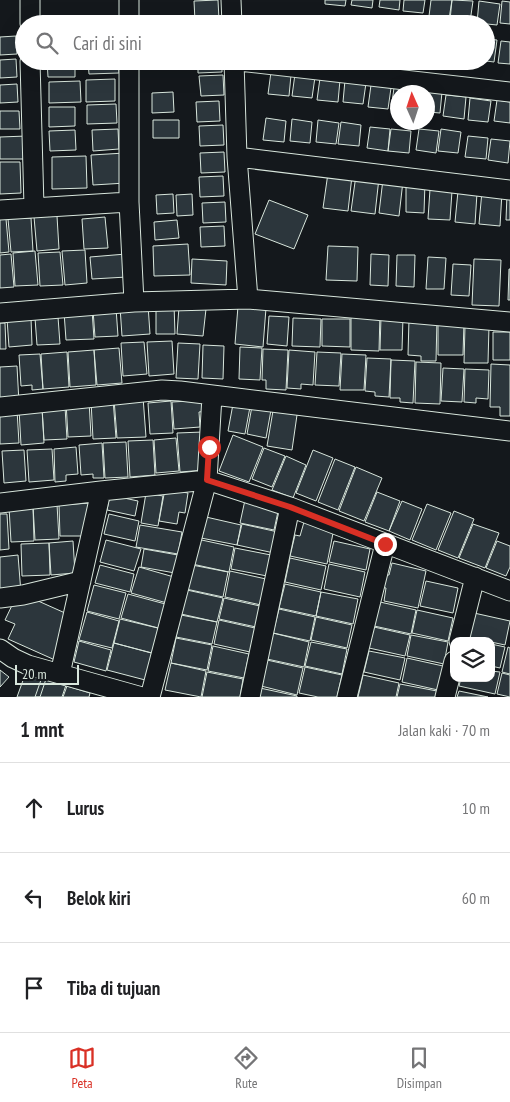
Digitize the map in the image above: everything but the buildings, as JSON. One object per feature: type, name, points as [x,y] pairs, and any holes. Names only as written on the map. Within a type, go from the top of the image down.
[{"type":"street","points":[[30,0],[30,15]]},
{"type":"street","points":[[129,0],[129,15]]},
{"type":"street","points":[[231,0],[232,15]]},
{"type":"street","points":[[30,70],[34,207]]},
{"type":"street","points":[[129,70],[129,202],[134,302]]},
{"type":"street","points":[[234,70],[237,157],[248,299]]},
{"type":"street","points":[[318,70],[510,92]]},
{"type":"street","points":[[237,157],[510,190]]},
{"type":"street","points":[[0,210],[129,202]]},
{"type":"street","points":[[0,313],[134,302],[248,299],[510,322]]},
{"type":"street","points":[[0,407],[162,390],[180,390],[212,396],[510,430]]},
{"type":"street","points":[[150,697],[207,480],[212,396]]},
{"type":"street","points":[[0,504],[207,480],[290,507],[510,591]]},
{"type":"street","points":[[60,674],[101,491]]},
{"type":"street","points":[[250,697],[290,507]]},
{"type":"street","points":[[347,697],[385,544]]},
{"type":"street","points":[[460,637],[475,577]]},
{"type":"street","points":[[0,598],[23,595],[81,581]]},
{"type":"street","points":[[0,649],[28,665],[142,697]]},
{"type":"street","points":[[445,697],[450,677]]},
{"type":"route","points":[[209,447],[207,480],[290,507],[385,544]]}]
